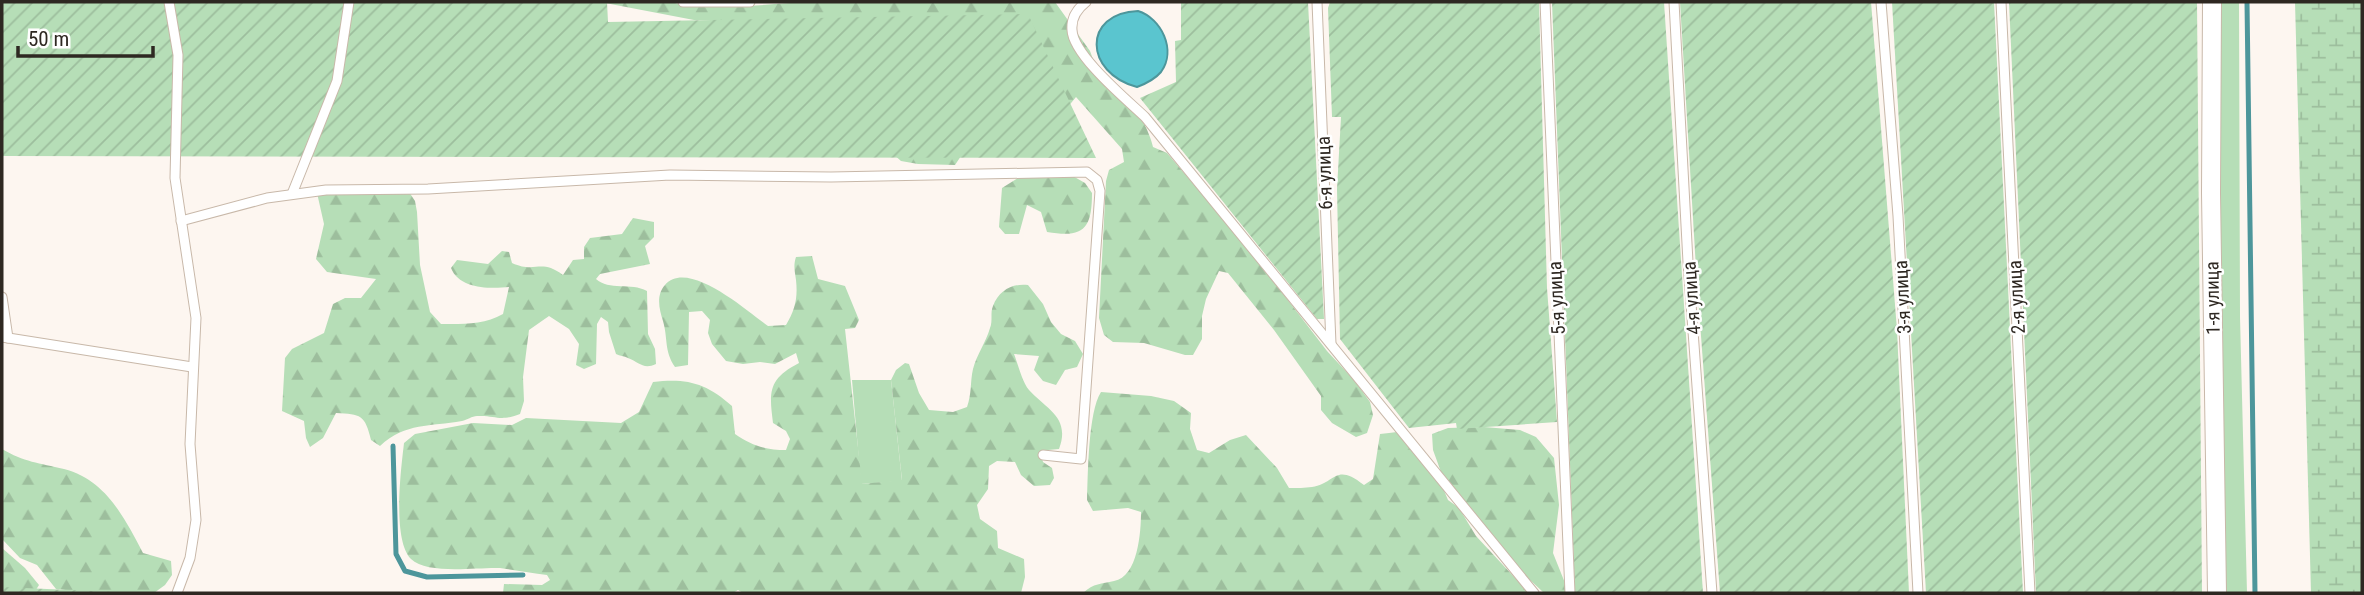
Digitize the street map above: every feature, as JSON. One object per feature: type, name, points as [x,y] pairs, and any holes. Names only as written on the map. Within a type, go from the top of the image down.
[{"type":"street","name":"1-я улица","points":[[2212,2],[2211,194],[2217,593]]},
{"type":"lane","points":[[169,2],[178,55],[175,178],[196,318],[190,444],[196,520],[190,558],[177,593]]},
{"type":"lane","points":[[292,194],[337,81],[349,2]]},
{"type":"lane","points":[[683,2],[750,2]]},
{"type":"lane","points":[[1086,2],[1074,14],[1072,29],[1075,42],[1102,77],[1145,117],[1534,593]]},
{"type":"lane","name":"6-я улица","points":[[1317,2],[1331,344]]},
{"type":"lane","name":"5-я улица","points":[[1545,2],[1570,593]]},
{"type":"lane","name":"4-я улица","points":[[1674,2],[1688,262],[1713,593]]},
{"type":"lane","name":"3-я улица","points":[[1881,2],[1898,216],[1918,593]]},
{"type":"lane","name":"2-я улица","points":[[2001,2],[2030,593]]},
{"type":"lane","points":[[181,221],[267,198],[326,190],[428,189],[670,175],[831,177],[1087,172],[1097,180],[1100,191],[1082,459],[1042,456]]},
{"type":"lane","points":[[2,297],[5,338],[192,368]]},
{"type":"green space","points":[[840,1],[1055,2],[1090,51],[1106,88],[1119,91],[1127,98],[1141,118],[1153,147],[1167,153],[1248,248],[1370,402],[1373,415],[1367,433],[1356,437],[1332,423],[1321,410],[1321,396],[1274,330],[1228,273],[1219,271],[1206,299],[1202,316],[1202,339],[1193,355],[1144,343],[1113,342],[1104,335],[1099,318],[1106,181],[1109,170],[1124,162],[1122,149],[1076,97],[1067,108],[963,153],[955,165],[901,161],[750,26],[694,20],[600,2],[671,2],[721,7]]},
{"type":"green space","points":[[2,2],[607,2],[608,22],[1028,14],[1096,158],[2,156]]},
{"type":"green space","points":[[1181,2],[1308,2],[1324,319],[1317,319],[1140,98],[1176,82],[1175,41],[1181,40]]},
{"type":"green space","points":[[1330,2],[1539,2],[1547,288],[1557,422],[1457,429],[1456,423],[1409,428],[1340,339],[1337,189],[1341,117],[1332,117],[1328,8]]},
{"type":"green space","points":[[1552,2],[1664,2],[1703,593],[1575,593]]},
{"type":"green space","points":[[1680,2],[1871,2],[1897,330],[1909,593],[1720,593]]},
{"type":"green space","points":[[1892,2],[1994,2],[2023,593],[1926,593]]},
{"type":"green space","points":[[2009,2],[2197,2],[2202,593],[2036,593]]},
{"type":"green space","points":[[2219,2],[2239,2],[2240,317],[2247,593],[2224,593]]},
{"type":"green space","points":[[2295,2],[2362,2],[2362,593],[2311,593]]},
{"type":"green space","points":[[1071,175],[1085,183],[1092,193],[1090,216],[1083,229],[1069,234],[1047,232],[1041,212],[1027,205],[1019,234],[1005,234],[999,227],[1002,188],[1021,176]]},
{"type":"green space","points":[[409,192],[415,201],[417,212],[420,265],[430,312],[441,324],[481,322],[503,314],[509,287],[493,288],[468,284],[455,275],[451,268],[457,260],[488,264],[502,251],[509,252],[512,263],[549,268],[563,275],[573,260],[584,259],[584,247],[590,238],[622,234],[633,218],[654,222],[654,237],[645,246],[650,264],[600,274],[596,279],[607,285],[647,291],[648,334],[655,349],[656,364],[644,366],[616,354],[608,322],[601,317],[597,324],[596,364],[584,369],[576,365],[579,344],[569,329],[549,316],[529,330],[523,377],[524,401],[520,414],[502,418],[475,416],[462,421],[409,429],[380,446],[371,440],[367,425],[361,418],[336,413],[323,438],[310,447],[304,421],[282,411],[285,358],[292,349],[324,333],[333,304],[345,298],[361,298],[376,279],[327,272],[316,259],[324,224],[317,193]]},
{"type":"green space","points":[[812,256],[818,279],[845,286],[859,320],[855,328],[845,329],[862,484],[902,480],[891,380],[896,370],[905,363],[909,364],[919,393],[929,410],[953,412],[967,407],[973,369],[991,325],[992,308],[1007,289],[1028,285],[1061,334],[1075,341],[1083,354],[1077,367],[1065,370],[1056,385],[1043,381],[1034,370],[1039,356],[1014,354],[1027,387],[1055,415],[1062,429],[1059,449],[1048,450],[1041,455],[1043,462],[1052,468],[1054,478],[1050,485],[1034,486],[1021,475],[1015,462],[997,461],[989,466],[988,489],[977,505],[980,519],[997,531],[998,548],[1024,559],[1025,577],[1021,593],[743,593],[738,590],[733,593],[503,593],[504,584],[542,585],[550,580],[547,575],[500,568],[440,569],[418,564],[411,559],[401,537],[399,504],[404,443],[415,434],[473,423],[512,425],[526,418],[621,423],[639,412],[653,382],[676,381],[705,387],[732,406],[735,434],[747,442],[786,450],[790,439],[786,431],[773,423],[771,395],[781,375],[799,363],[796,353],[775,364],[726,361],[712,344],[708,333],[710,320],[702,311],[689,312],[688,365],[675,367],[668,350],[659,298],[665,285],[675,278],[688,278],[718,290],[768,326],[786,325],[796,298],[796,257]]},
{"type":"green space","points":[[852,380],[891,380],[902,481],[861,484]]},
{"type":"green space","points":[[1101,392],[1151,396],[1174,401],[1191,413],[1190,429],[1197,450],[1209,453],[1230,440],[1246,435],[1277,468],[1289,488],[1320,485],[1341,474],[1364,485],[1373,479],[1380,434],[1398,432],[1440,481],[1448,500],[1459,508],[1476,536],[1529,593],[1083,593],[1094,586],[1122,578],[1133,563],[1140,531],[1141,512],[1128,508],[1093,511],[1087,500],[1091,428]]},
{"type":"green space","points":[[1448,428],[1520,430],[1536,437],[1554,458],[1559,505],[1553,553],[1569,593],[1544,593],[1512,563],[1441,472],[1433,450],[1432,434]]},
{"type":"green space","points":[[2,449],[25,459],[79,474],[102,491],[129,526],[143,553],[171,561],[172,575],[165,585],[154,593],[94,593],[56,589],[37,565],[20,558],[2,539]]},
{"type":"green space","points":[[2,548],[25,568],[39,585],[34,593],[2,593]]},
{"type":"green space","points":[[2,587],[137,593],[2,593]]},
{"type":"water","points":[[1138,11],[1154,20],[1160,28],[1167,45],[1167,54],[1161,72],[1137,87],[1120,80],[1107,69],[1099,57],[1097,44],[1099,32],[1107,22],[1120,14]]},
{"type":"waterway","points":[[2247,2],[2255,593]]},
{"type":"waterway","points":[[393,446],[396,554],[405,571],[427,577],[523,575]]}]
